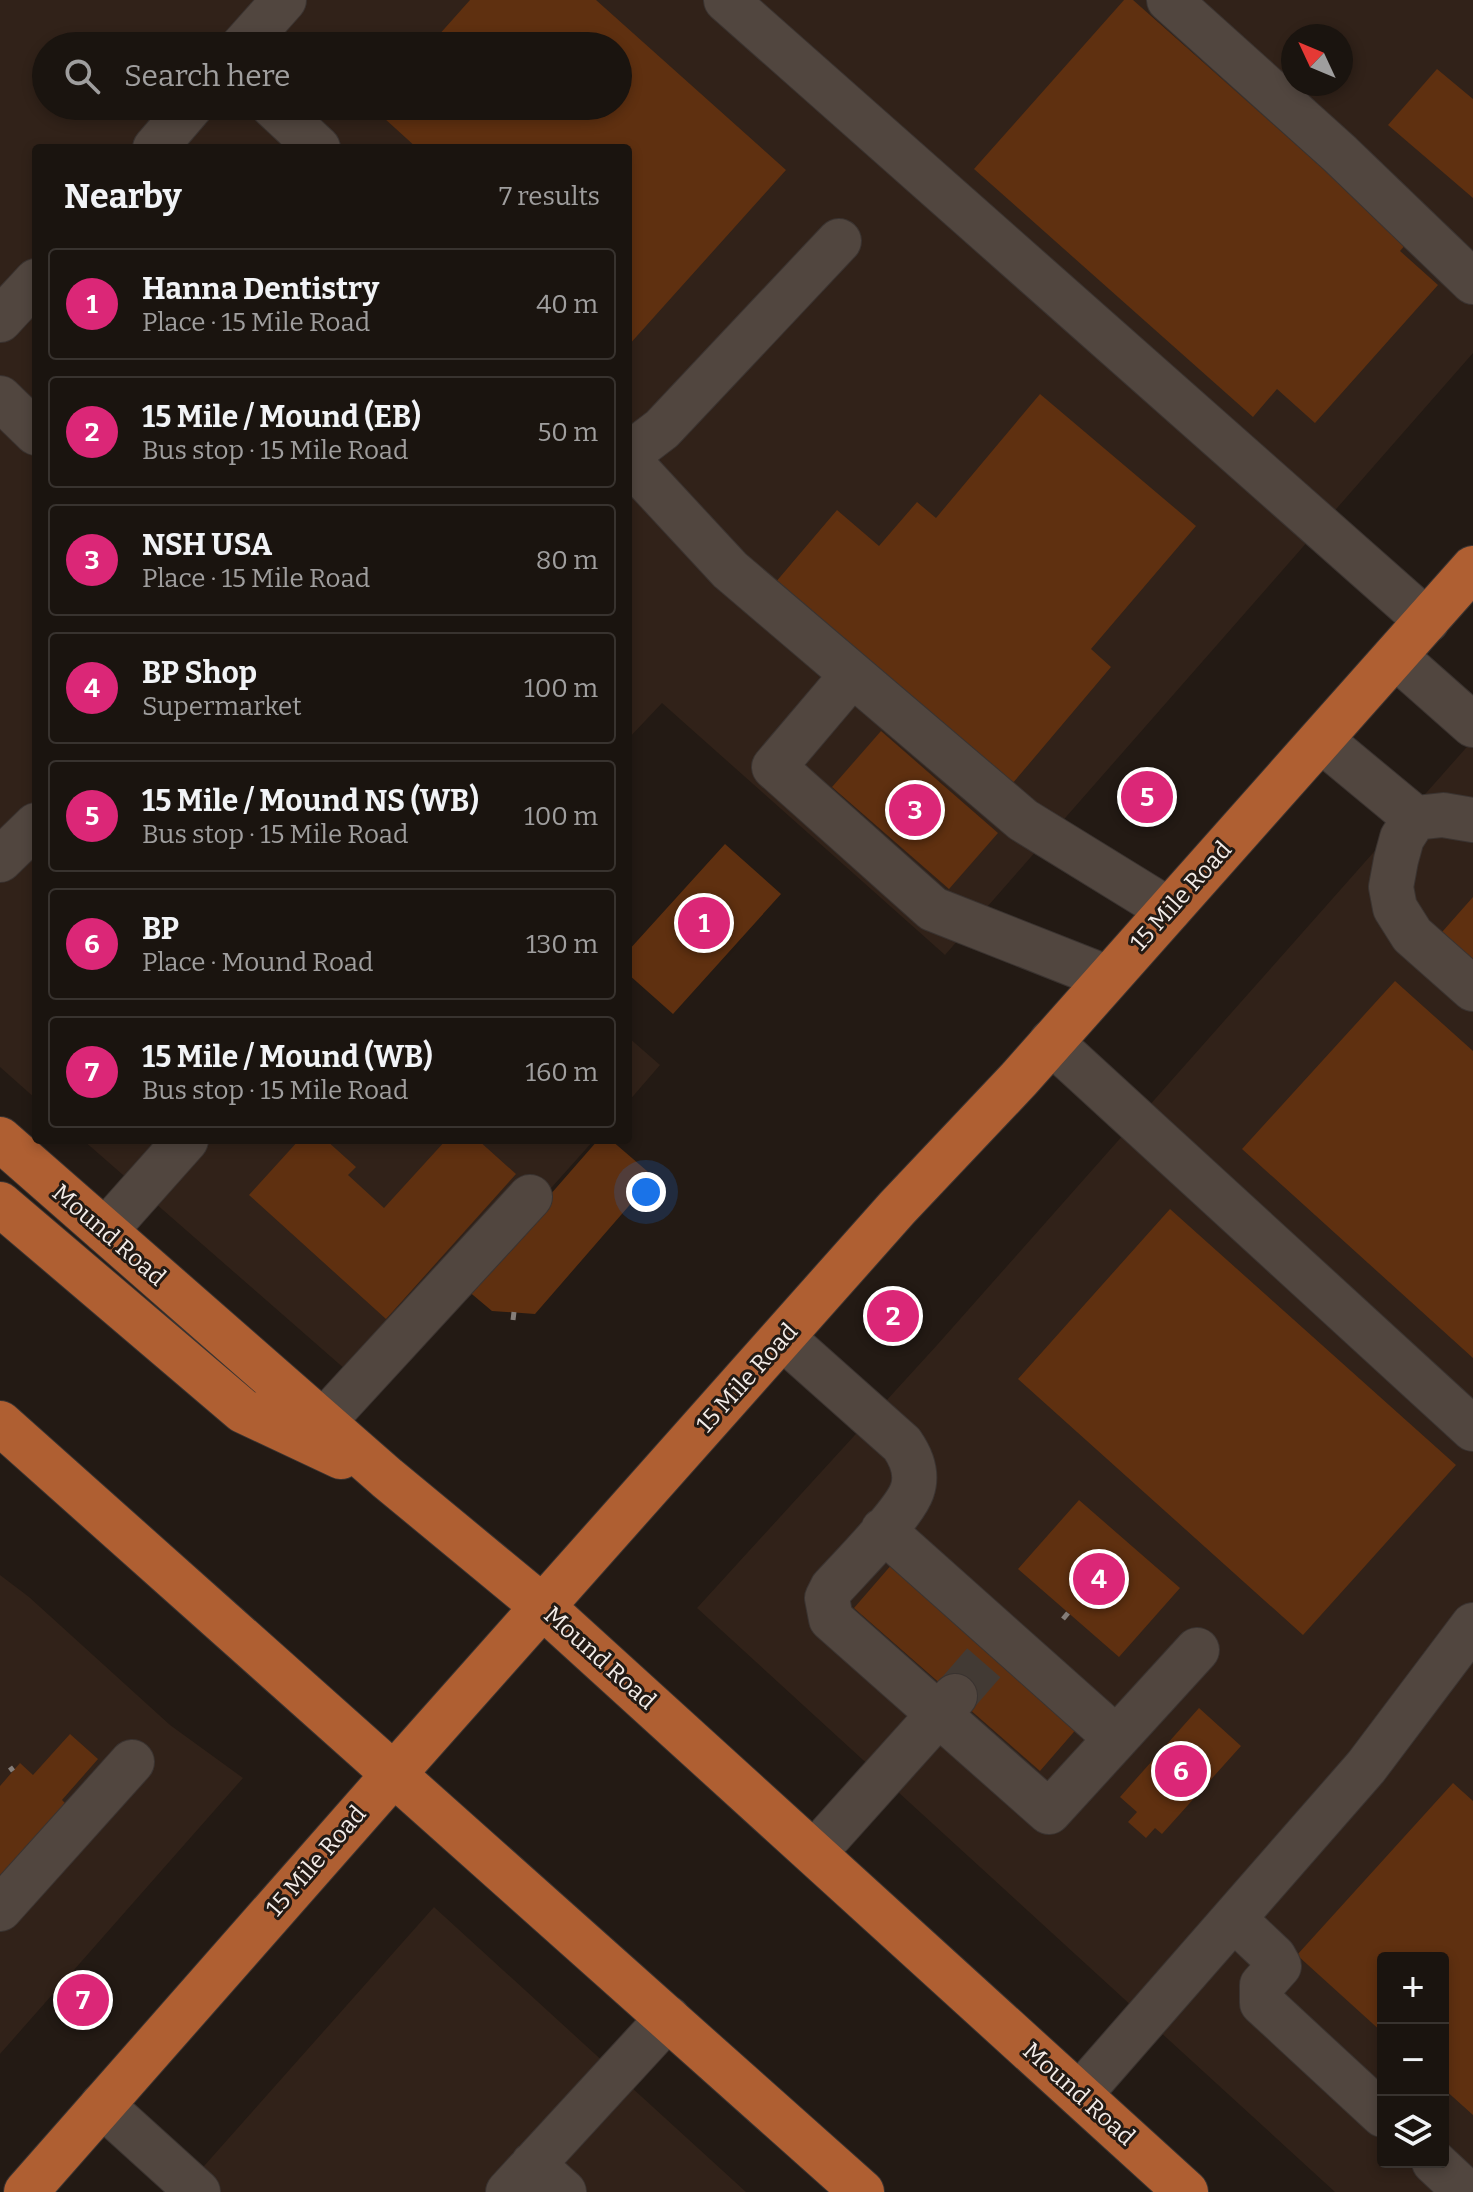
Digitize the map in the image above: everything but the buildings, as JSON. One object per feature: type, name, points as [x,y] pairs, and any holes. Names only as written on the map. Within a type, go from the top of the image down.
[{"type":"main road","name":"15 Mile Road","points":[[26,2192],[897,1208],[1051,1042],[1473,568]]},
{"type":"main road","name":"Mound Road","points":[[0,1139],[387,1478],[543,1607],[1186,2192]]},
{"type":"main road","points":[[0,1204],[243,1411],[387,1478]]},
{"type":"main road","points":[[0,1423],[862,2192]]},
{"type":"street","points":[[255,32],[284,0]]},
{"type":"street","points":[[726,0],[1427,621]]},
{"type":"street","points":[[1169,0],[1339,153],[1473,282]]},
{"type":"street","points":[[158,144],[179,120]]},
{"type":"street","points":[[288,120],[314,144]]},
{"type":"street","points":[[632,454],[662,429],[839,241]]},
{"type":"street","points":[[0,320],[32,285]]},
{"type":"street","points":[[0,398],[32,429]]},
{"type":"street","points":[[632,461],[730,570],[1023,820],[1169,910]]},
{"type":"street","points":[[1395,656],[1473,725]]},
{"type":"street","points":[[852,675],[774,767],[933,909],[1108,978]]},
{"type":"street","points":[[1321,740],[1415,818],[1443,815],[1473,820]]},
{"type":"street","points":[[1415,818],[1402,838],[1396,860],[1391,887],[1395,908],[1412,935],[1473,989]]},
{"type":"street","points":[[0,860],[32,829]]},
{"type":"street","points":[[1051,1042],[1473,1429]]},
{"type":"street","points":[[105,1231],[182,1144]]},
{"type":"street","points":[[323,1422],[530,1197]]},
{"type":"street","points":[[783,1338],[902,1444],[910,1456],[914,1472],[913,1490],[904,1506],[832,1588],[827,1598],[827,1609],[837,1627],[947,1706],[1049,1812],[1197,1650]]},
{"type":"street","points":[[883,1530],[999,1645],[1116,1738]]},
{"type":"street","points":[[1080,2094],[1366,1767],[1473,1625]]},
{"type":"street","points":[[815,1852],[947,1706]]},
{"type":"street","points":[[0,1909],[132,1762]]},
{"type":"street","points":[[1234,1919],[1274,1957],[1279,1966],[1262,1985],[1262,2003],[1377,2109]]},
{"type":"street","points":[[535,2183],[668,2018]]},
{"type":"street","points":[[102,2105],[198,2192]]},
{"type":"street","points":[[1440,2168],[1466,2192]]},
{"type":"path","points":[[1063,1619],[1068,1613]]},
{"type":"shaded area","points":[[0,0],[1473,0],[1473,353],[945,955],[662,703],[632,735],[632,144],[32,144],[32,1095],[0,1067]]},
{"type":"shaded area","points":[[1473,740],[1473,2192],[1335,2192],[697,1608],[938,1344]]},
{"type":"shaded area","points":[[632,1040],[660,1065],[632,1097]]},
{"type":"shaded area","points":[[88,1144],[590,1144],[370,1391]]},
{"type":"shaded area","points":[[0,1575],[29,1597],[170,1725],[243,1778],[0,2054]]},
{"type":"shaded area","points":[[434,1907],[746,2192],[181,2192]]},
{"type":"tunnel","points":[[955,1696],[994,1651]]},
{"type":"place","name":"15 Mile / Mound NS (WB)","points":[[1147,797]]},
{"type":"place","name":"NSH USA","points":[[915,810]]},
{"type":"place","name":"Hanna Dentistry","points":[[704,923]]},
{"type":"place","name":"15 Mile / Mound (EB)","points":[[893,1316]]},
{"type":"place","name":"BP Shop","points":[[1099,1579]]},
{"type":"place","name":"BP","points":[[1181,1771]]},
{"type":"place","name":"15 Mile / Mound (WB)","points":[[83,2000]]}]
